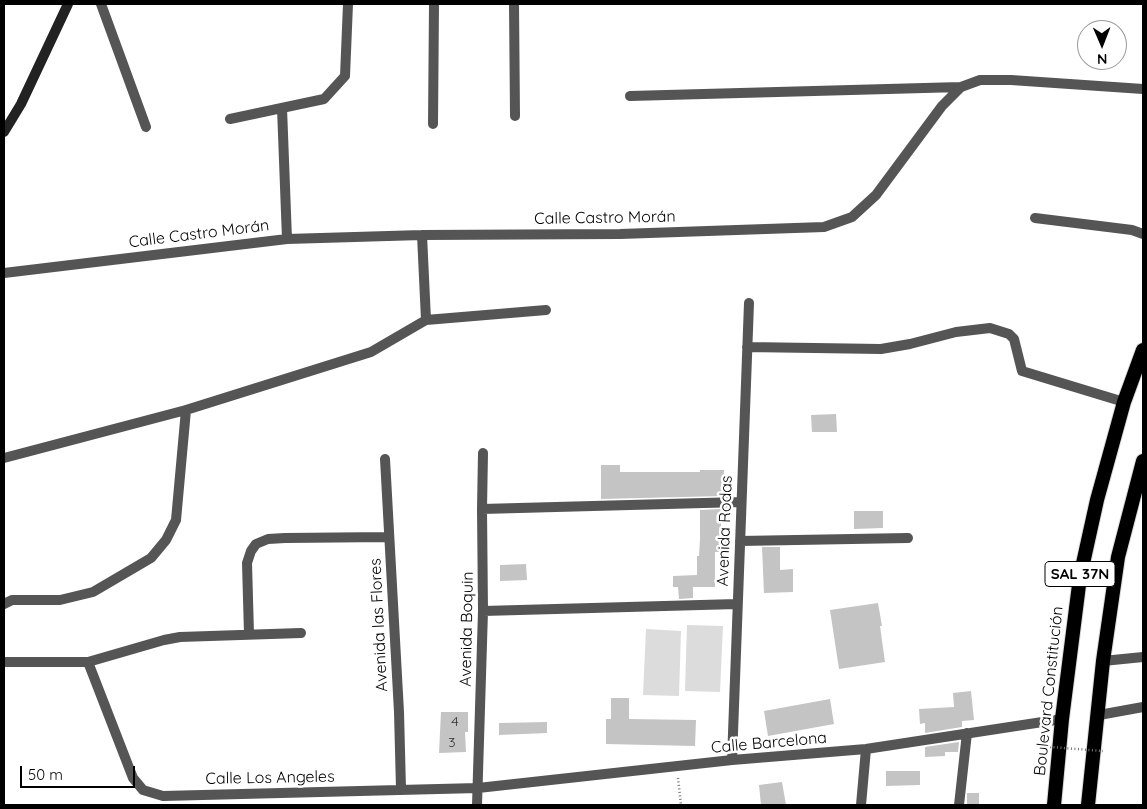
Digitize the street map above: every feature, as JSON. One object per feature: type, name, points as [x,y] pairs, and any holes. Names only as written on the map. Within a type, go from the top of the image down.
[{"type":"highway","name":"Boulevard Constitución","points":[[1054,805],[1062,719],[1080,577],[1097,500],[1124,402],[1143,350]]},
{"type":"highway","name":"SAL 37N","points":[[1088,805],[1099,715],[1103,661],[1118,557],[1143,461]]},
{"type":"main road","points":[[4,132],[21,104],[68,4]]},
{"type":"street","points":[[101,4],[146,127]]},
{"type":"street","points":[[230,119],[324,99],[344,76],[348,4]]},
{"type":"street","points":[[433,124],[434,4]]},
{"type":"street","points":[[514,4],[515,116]]},
{"type":"street","points":[[630,96],[960,87],[980,80],[1012,80],[1143,89]]},
{"type":"street","name":"Calle Castro Morán","points":[[4,273],[287,239],[824,228],[852,217],[876,195],[942,106],[960,87]]},
{"type":"street","points":[[282,108],[287,239]]},
{"type":"street","points":[[1035,218],[1132,230],[1143,234]]},
{"type":"street","points":[[422,236],[426,320]]},
{"type":"street","name":"Avenida Rodas","points":[[732,760],[749,303]]},
{"type":"street","points":[[4,458],[186,410],[371,352],[426,320],[546,310]]},
{"type":"street","points":[[747,347],[881,349],[910,344],[956,332],[990,328],[1010,334],[1014,339],[1022,371],[1124,402]]},
{"type":"street","points":[[4,604],[12,600],[60,600],[93,592],[151,558],[166,540],[176,520],[186,410]]},
{"type":"street","name":"Avenida Boquin","points":[[477,805],[483,611],[483,453]]},
{"type":"street","name":"Avenida las Flores","points":[[385,459],[399,712],[401,790]]},
{"type":"street","points":[[482,509],[741,502]]},
{"type":"street","points":[[248,634],[247,563],[251,551],[256,544],[285,538],[389,537]]},
{"type":"street","points":[[740,541],[908,538]]},
{"type":"street","points":[[483,611],[738,604]]},
{"type":"street","points":[[4,662],[88,662],[172,638],[301,633]]},
{"type":"street","points":[[1103,661],[1143,657]]},
{"type":"street","name":"Calle Los Angeles","points":[[88,662],[133,778],[143,790],[163,796],[478,788]]},
{"type":"street","points":[[1099,715],[1143,708]]},
{"type":"street","name":"Calle Barcelona","points":[[478,788],[732,760],[866,749],[1062,719]]},
{"type":"street","points":[[959,805],[967,734]]},
{"type":"street","points":[[861,805],[866,749]]},
{"type":"path","points":[[1050,747],[1103,751]]},
{"type":"path","points":[[677,766],[681,805]]},
{"type":"shaded area","points":[[687,625],[723,626],[720,692],[685,691]]},
{"type":"shaded area","points":[[646,629],[681,631],[679,696],[643,695]]},
{"type":"building","points":[[836,414],[837,432],[812,432],[811,415]]},
{"type":"building","points":[[601,465],[620,465],[620,472],[700,472],[700,470],[724,470],[723,496],[601,499]]},
{"type":"building","points":[[721,509],[721,539],[727,539],[727,552],[715,552],[715,587],[693,587],[693,598],[679,599],[678,587],[673,587],[673,576],[697,575],[700,510]]},
{"type":"building","points":[[854,511],[883,511],[883,528],[854,529]]},
{"type":"building","points":[[762,547],[780,547],[780,570],[793,569],[793,592],[764,593]]},
{"type":"building","points":[[526,564],[527,580],[500,581],[500,565]]},
{"type":"building","points":[[878,603],[885,662],[839,669],[830,610]]},
{"type":"building","points":[[971,691],[974,720],[962,721],[962,727],[925,733],[925,723],[920,724],[919,709],[954,707],[953,693]]},
{"type":"building","points":[[611,698],[629,698],[629,719],[696,720],[695,746],[606,744],[606,719],[611,719]]},
{"type":"building","points":[[830,699],[834,724],[768,736],[764,711]]},
{"type":"building","points":[[441,712],[468,712],[468,732],[465,732],[466,752],[439,753]]},
{"type":"building","points":[[547,722],[547,733],[499,735],[499,723]]},
{"type":"building","points":[[959,742],[958,752],[945,752],[945,756],[925,757],[925,747]]},
{"type":"building","points":[[886,771],[920,771],[920,785],[886,786]]},
{"type":"building","points":[[782,782],[786,805],[761,805],[759,785]]},
{"type":"building","points":[[967,793],[979,793],[979,805],[967,805]]}]
